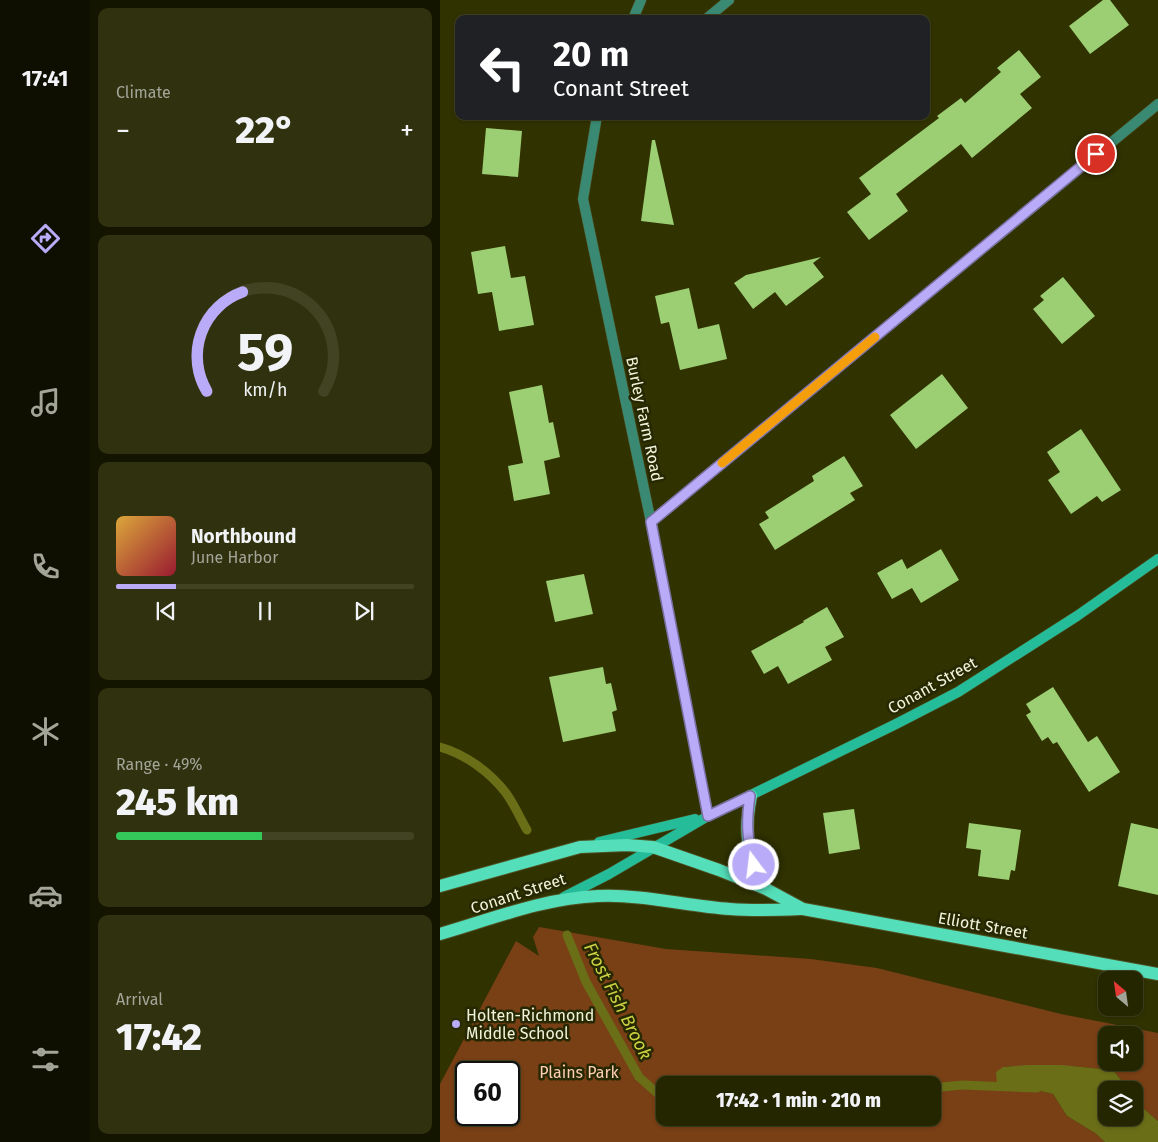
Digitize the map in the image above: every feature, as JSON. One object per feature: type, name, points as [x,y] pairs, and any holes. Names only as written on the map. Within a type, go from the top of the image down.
[{"type":"main road","name":"Conant Street","points":[[440,934],[559,900],[605,876],[708,816],[958,692],[1077,616],[1158,559]]},
{"type":"main road","points":[[750,796],[746,819],[748,840],[754,865],[766,889]]},
{"type":"main road","name":"Conant Street","points":[[440,886],[580,847],[708,816]]},
{"type":"main road","name":"Elliott Street","points":[[580,847],[627,845],[653,847],[766,889],[802,909]]},
{"type":"main road","name":"Elliott Street","points":[[559,900],[599,896],[640,897],[729,909],[802,909],[1158,974]]},
{"type":"street","points":[[635,15],[641,0]]},
{"type":"street","points":[[711,15],[729,0]]},
{"type":"street","points":[[651,522],[1158,104]]},
{"type":"street","name":"Burley Farm Road","points":[[596,120],[583,198],[651,522],[708,816]]},
{"type":"green space","name":"Plains Park","points":[[539,927],[666,949],[811,959],[877,968],[1061,1014],[1122,1026],[1098,1026],[1098,1069],[1031,1066],[1003,1067],[997,1084],[1009,1084],[1053,1094],[1067,1116],[1095,1133],[1105,1142],[440,1142],[440,1084],[516,941],[539,956],[533,937]]},
{"type":"green space","points":[[1143,1030],[1158,1033],[1158,1121],[1143,1108],[1143,1081],[1122,1081],[1114,1071],[1143,1071]]},
{"type":"shaded area","points":[[1061,1065],[1098,1069],[1098,1071],[1114,1071],[1122,1081],[1098,1081],[1098,1126],[1143,1126],[1143,1108],[1158,1121],[1158,1142],[1105,1142],[1095,1133],[1067,1116],[1053,1094],[1009,1084],[997,1084],[996,1072],[1003,1067]]},
{"type":"building","points":[[1103,0],[1110,0],[1129,25],[1090,54],[1069,26]]},
{"type":"building","points":[[1019,50],[1041,77],[1020,94],[1032,108],[972,158],[961,144],[896,194],[908,211],[869,240],[847,212],[871,194],[859,178],[939,118],[937,116],[961,98],[965,103],[1001,72],[997,68]]},
{"type":"building","points":[[486,128],[522,131],[518,177],[482,174]]},
{"type":"building","points":[[652,140],[655,140],[674,225],[641,221]]},
{"type":"building","points":[[505,246],[511,278],[525,276],[534,325],[499,331],[492,292],[478,294],[471,252]]},
{"type":"building","points":[[821,257],[813,263],[824,277],[786,306],[775,292],[753,309],[734,283],[746,275]]},
{"type":"building","points":[[1063,277],[1095,316],[1062,344],[1033,309],[1044,300],[1040,296]]},
{"type":"building","points":[[689,288],[698,329],[719,324],[727,359],[680,370],[669,322],[661,324],[655,296]]},
{"type":"building","points":[[942,374],[968,408],[916,449],[890,415]]},
{"type":"building","points":[[542,385],[549,423],[553,422],[560,457],[544,461],[550,494],[514,501],[508,466],[523,463],[509,392]]},
{"type":"building","points":[[1081,429],[1121,490],[1102,502],[1097,496],[1071,514],[1048,480],[1060,472],[1047,452]]},
{"type":"building","points":[[844,456],[863,486],[850,493],[855,500],[775,550],[759,524],[769,518],[765,512],[814,481],[812,476]]},
{"type":"building","points":[[941,549],[959,580],[921,603],[912,588],[892,599],[877,573],[902,559],[907,569]]},
{"type":"building","points":[[584,574],[593,614],[555,622],[546,581]]},
{"type":"building","points":[[827,607],[844,637],[825,647],[832,660],[788,684],[778,666],[764,674],[751,651]]},
{"type":"building","points":[[603,667],[606,684],[611,683],[617,710],[612,712],[616,731],[563,742],[549,677]]},
{"type":"building","points":[[1053,687],[1088,742],[1097,736],[1120,772],[1089,792],[1057,742],[1053,744],[1048,737],[1042,741],[1026,715],[1031,712],[1026,704]]},
{"type":"building","points":[[854,809],[860,849],[829,854],[823,813]]},
{"type":"building","points":[[969,823],[1021,830],[1015,871],[1011,870],[1009,880],[978,876],[981,850],[966,848]]},
{"type":"building","points":[[1131,823],[1158,829],[1158,895],[1118,886]]},
{"type":"waterway","name":"Frost Fish Brook","points":[[440,747],[468,759],[500,785],[509,797],[527,830]]},
{"type":"waterway","name":"Frost Fish Brook","points":[[567,935],[586,982],[639,1077],[656,1092]]},
{"type":"waterway","name":"Frost Fish Brook","points":[[941,1087],[962,1085],[1037,1088]]},
{"type":"slow traffic","points":[[722,463],[875,337]]},
{"type":"place","name":"Holten-Richmond Middle School","points":[[456,1024]]},
{"type":"route","points":[[754,865],[748,840],[746,819],[750,796],[708,816],[651,522],[1096,154]]}]
